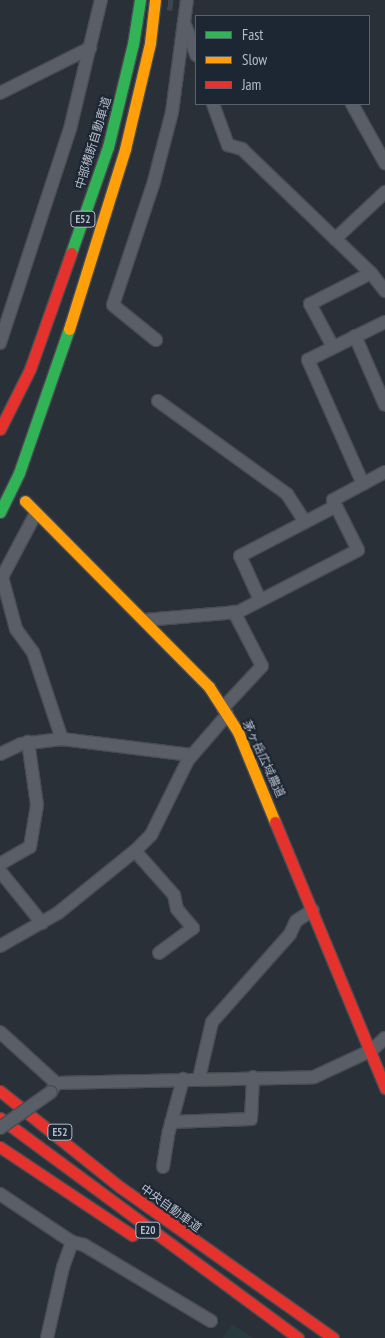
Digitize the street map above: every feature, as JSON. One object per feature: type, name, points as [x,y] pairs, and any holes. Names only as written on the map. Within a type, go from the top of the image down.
[{"type":"main road","name":"中部横断自動車道","points":[[0,429],[30,369],[108,146],[134,44],[140,0]]},
{"type":"main road","name":"E52","points":[[0,512],[19,473],[128,140],[150,43],[155,0]]},
{"type":"main road","points":[[0,483],[51,378]]},
{"type":"main road","name":"茅ヶ岳広域農道","points":[[25,501],[209,687],[225,712],[247,750],[372,1050],[385,1088]]},
{"type":"main road","name":"E52","points":[[0,1076],[120,1187]]},
{"type":"main road","name":"中央自動車道","points":[[0,1091],[120,1187],[333,1338]]},
{"type":"main road","name":"E20","points":[[0,1118],[296,1337]]},
{"type":"main road","points":[[0,1148],[144,1243]]},
{"type":"main road","points":[[176,1264],[296,1337]]},
{"type":"street","points":[[0,343],[70,129],[101,0]]},
{"type":"street","points":[[156,340],[113,305],[153,185],[170,121],[187,3],[173,5]]},
{"type":"street","points":[[185,22],[195,52]]},
{"type":"street","points":[[0,93],[90,48]]},
{"type":"street","points":[[213,105],[228,145],[242,149],[371,273],[385,291]]},
{"type":"street","points":[[353,105],[385,163]]},
{"type":"street","points":[[335,240],[385,192]]},
{"type":"street","points":[[334,347],[310,304],[371,273]]},
{"type":"street","points":[[364,484],[308,360],[385,322]]},
{"type":"street","points":[[355,336],[385,405]]},
{"type":"street","points":[[158,401],[287,494],[305,522]]},
{"type":"street","points":[[144,620],[234,612],[358,550],[333,500],[385,472]]},
{"type":"street","points":[[260,600],[240,556],[336,506]]},
{"type":"street","points":[[36,513],[1,579],[16,629],[32,652],[62,739]]},
{"type":"street","points":[[0,946],[42,923],[135,851],[151,835],[191,755],[262,666],[234,612]]},
{"type":"street","points":[[0,754],[28,742],[62,739],[191,755]]},
{"type":"street","points":[[0,864],[30,847],[37,805],[28,742]]},
{"type":"street","points":[[135,851],[174,895],[177,909],[193,928],[159,953]]},
{"type":"street","points":[[0,871],[42,923]]},
{"type":"street","points":[[199,1078],[212,1022],[290,934],[296,921],[313,910]]},
{"type":"street","points":[[0,1032],[53,1087]]},
{"type":"street","points":[[0,1128],[53,1087],[183,1078],[314,1077],[372,1050],[385,1038]]},
{"type":"street","points":[[163,1167],[171,1122],[183,1078]]},
{"type":"street","points":[[171,1122],[251,1119],[253,1078]]},
{"type":"street","points":[[0,1194],[72,1242],[84,1245],[211,1321]]},
{"type":"street","points":[[47,1338],[63,1268],[72,1242]]},
{"type":"green space","points":[[232,1324],[253,1338],[223,1338]]},
{"type":"tunnel","points":[[150,2],[173,5]]},
{"type":"traffic: fast","points":[[71,253],[108,147],[133,44],[140,0]]},
{"type":"traffic: fast","points":[[0,512],[19,473],[69,329]]},
{"type":"traffic: slow","points":[[69,329],[125,149],[150,43],[155,0]]},
{"type":"traffic: slow","points":[[25,501],[209,687],[238,732],[275,822]]},
{"type":"traffic: jam","points":[[0,429],[30,369],[71,253]]},
{"type":"traffic: jam","points":[[275,822],[385,1088]]},
{"type":"traffic: jam","points":[[0,1091],[120,1187],[333,1338]]},
{"type":"traffic: jam","points":[[0,1118],[298,1338]]},
{"type":"traffic: jam","points":[[0,1147],[132,1235]]}]
